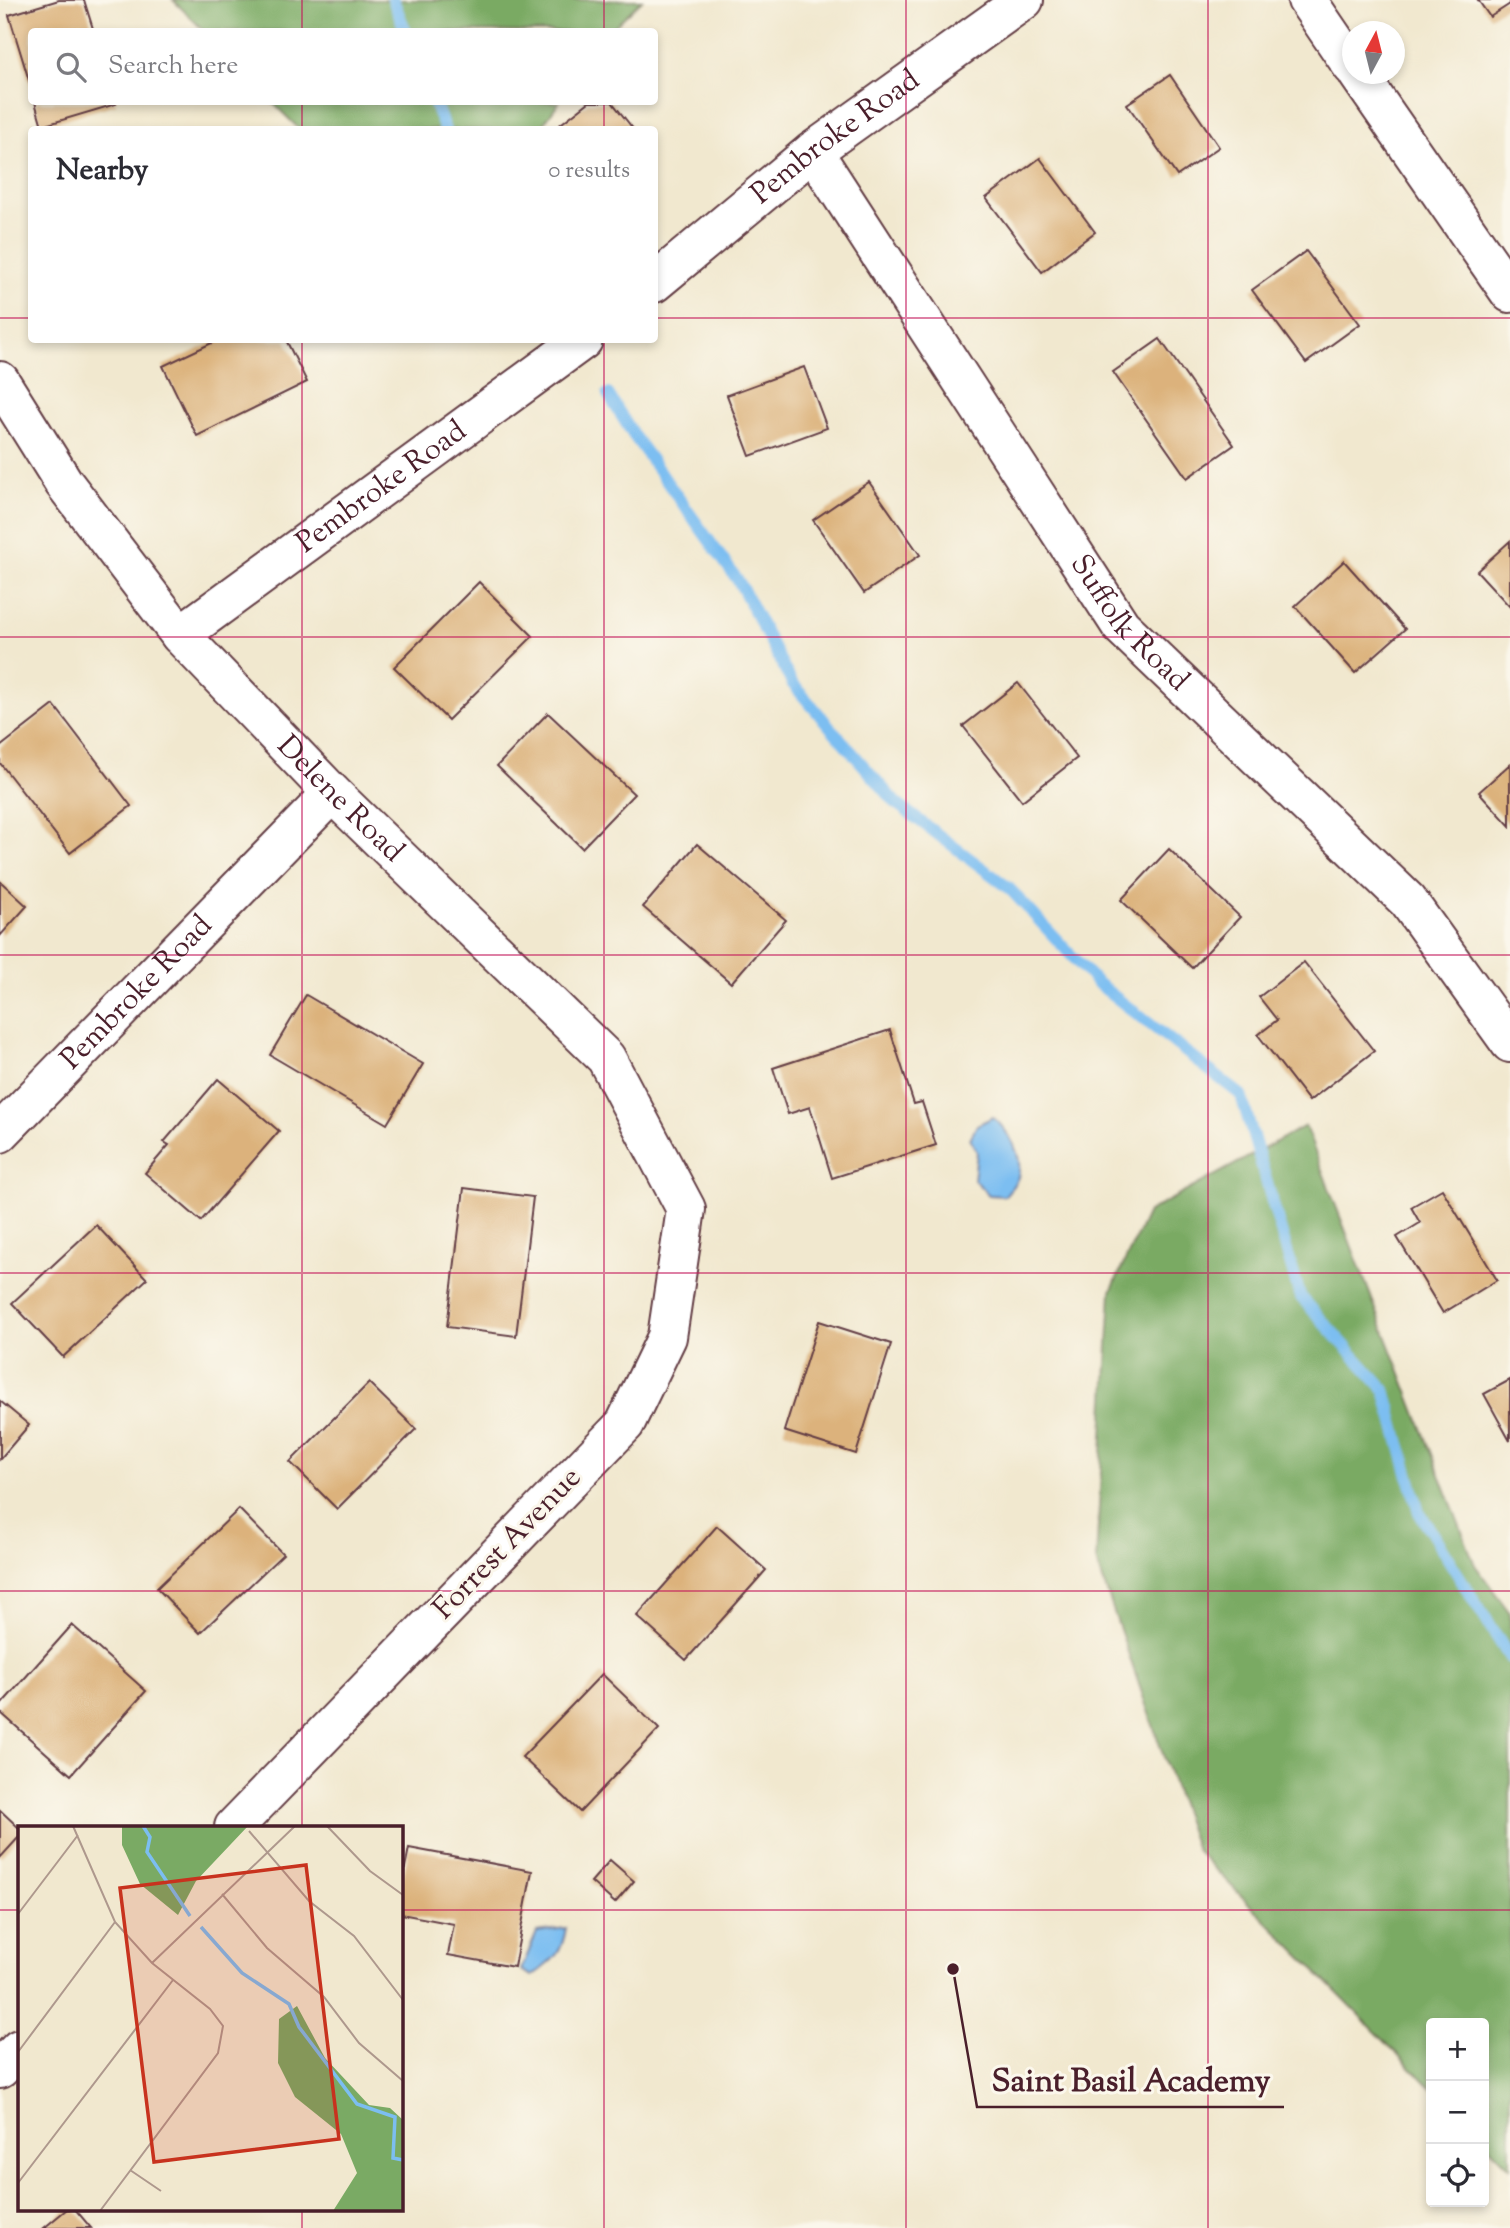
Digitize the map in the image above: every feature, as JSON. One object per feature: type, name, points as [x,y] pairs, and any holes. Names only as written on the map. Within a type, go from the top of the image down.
[{"type":"street","name":"Pembroke Road","points":[[658,280],[813,150],[1024,0]]},
{"type":"street","points":[[1307,0],[1342,50]]},
{"type":"street","points":[[1365,84],[1510,293]]},
{"type":"street","name":"Suffolk Road","points":[[813,150],[1121,625],[1408,901],[1510,1043]]},
{"type":"street","name":"Pembroke Road","points":[[180,635],[579,343]]},
{"type":"street","name":"Delene Road","points":[[0,381],[64,483],[180,635],[332,793],[606,1058],[686,1209]]},
{"type":"street","name":"Pembroke Road","points":[[0,1133],[332,793]]},
{"type":"street","name":"Forrest Avenue","points":[[235,1826],[625,1424],[667,1337],[686,1209]]},
{"type":"street","points":[[0,2069],[18,2050]]},
{"type":"green space","points":[[173,0],[642,0],[613,28],[201,28]]},
{"type":"green space","points":[[275,105],[557,105],[542,126],[296,126]]},
{"type":"green space","points":[[1305,1126],[1475,1565],[1510,1613],[1510,2167],[1489,2146],[1489,2018],[1426,2018],[1426,2083],[1196,1850],[1096,1560],[1111,1291],[1148,1212]]},
{"type":"water","points":[[993,1117],[1009,1136],[1019,1160],[1018,1177],[1005,1196],[989,1195],[974,1180],[977,1152],[970,1139],[977,1125]]},
{"type":"water","points":[[566,1928],[559,1951],[551,1961],[532,1976],[521,1970],[537,1932]]},
{"type":"building","points":[[59,0],[84,0],[93,28],[28,28],[28,77],[9,15]]},
{"type":"building","points":[[1478,0],[1510,0],[1510,4],[1490,17]]},
{"type":"building","points":[[1170,75],[1219,147],[1177,176],[1127,104]]},
{"type":"building","points":[[36,105],[113,105],[42,126]]},
{"type":"building","points":[[585,105],[614,105],[631,126],[558,126]]},
{"type":"building","points":[[1040,158],[1095,232],[1042,272],[986,198]]},
{"type":"building","points":[[1306,251],[1360,324],[1306,363],[1252,290]]},
{"type":"building","points":[[1160,339],[1234,445],[1187,478],[1113,372]]},
{"type":"building","points":[[212,343],[288,343],[307,382],[197,436],[163,366]]},
{"type":"building","points":[[804,367],[827,428],[750,456],[727,395]]},
{"type":"building","points":[[869,482],[920,555],[864,593],[813,520]]},
{"type":"building","points":[[1510,541],[1510,607],[1477,571]]},
{"type":"building","points":[[1344,561],[1405,629],[1355,673],[1295,606]]},
{"type":"building","points":[[479,582],[533,636],[448,720],[394,667]]},
{"type":"building","points":[[1018,683],[1077,758],[1022,801],[963,726]]},
{"type":"building","points":[[54,705],[131,806],[70,853],[0,763],[0,747]]},
{"type":"building","points":[[548,713],[634,794],[582,848],[497,766]]},
{"type":"building","points":[[1510,764],[1510,826],[1479,792]]},
{"type":"building","points":[[697,844],[786,920],[731,983],[643,907]]},
{"type":"building","points":[[1169,849],[1240,917],[1192,968],[1121,900]]},
{"type":"building","points":[[0,881],[27,906],[0,936]]},
{"type":"building","points":[[1304,962],[1374,1051],[1309,1101],[1258,1035],[1277,1020],[1259,997]]},
{"type":"building","points":[[306,995],[423,1064],[387,1124],[270,1055]]},
{"type":"building","points":[[890,1030],[914,1104],[922,1102],[936,1145],[832,1178],[810,1107],[788,1114],[773,1068]]},
{"type":"building","points":[[218,1079],[279,1131],[201,1221],[145,1173],[169,1145],[164,1142]]},
{"type":"building","points":[[464,1188],[533,1197],[516,1336],[447,1327]]},
{"type":"building","points":[[1442,1189],[1497,1280],[1443,1313],[1397,1237],[1420,1223],[1411,1207]]},
{"type":"building","points":[[96,1225],[147,1279],[63,1357],[12,1303]]},
{"type":"building","points":[[819,1321],[891,1344],[856,1454],[784,1431]]},
{"type":"building","points":[[1510,1380],[1510,1441],[1484,1394]]},
{"type":"building","points":[[369,1383],[416,1429],[337,1509],[290,1462]]},
{"type":"building","points":[[0,1401],[29,1425],[0,1459]]},
{"type":"building","points":[[239,1509],[283,1554],[200,1633],[157,1588]]},
{"type":"building","points":[[717,1526],[766,1570],[686,1660],[637,1616]]},
{"type":"building","points":[[72,1625],[146,1691],[71,1775],[0,1712],[0,1706]]},
{"type":"building","points":[[602,1674],[659,1729],[580,1812],[522,1757]]},
{"type":"building","points":[[0,1810],[18,1827],[18,1838],[0,1858]]},
{"type":"building","points":[[409,1848],[532,1871],[514,1967],[448,1955],[454,1924],[402,1914],[402,1882]]},
{"type":"building","points":[[610,1860],[634,1881],[615,1903],[591,1882]]},
{"type":"building","points":[[66,2210],[76,2210],[91,2228],[44,2228]]},
{"type":"waterway","points":[[393,0],[404,28]]},
{"type":"waterway","points":[[435,105],[443,126]]},
{"type":"waterway","points":[[608,394],[634,436],[739,582],[792,683],[896,803],[1009,888],[1096,982],[1241,1095],[1300,1296],[1385,1390],[1419,1512],[1510,1658]]},
{"type":"place","name":"Saint Basil Academy","points":[[953,1969]]}]
